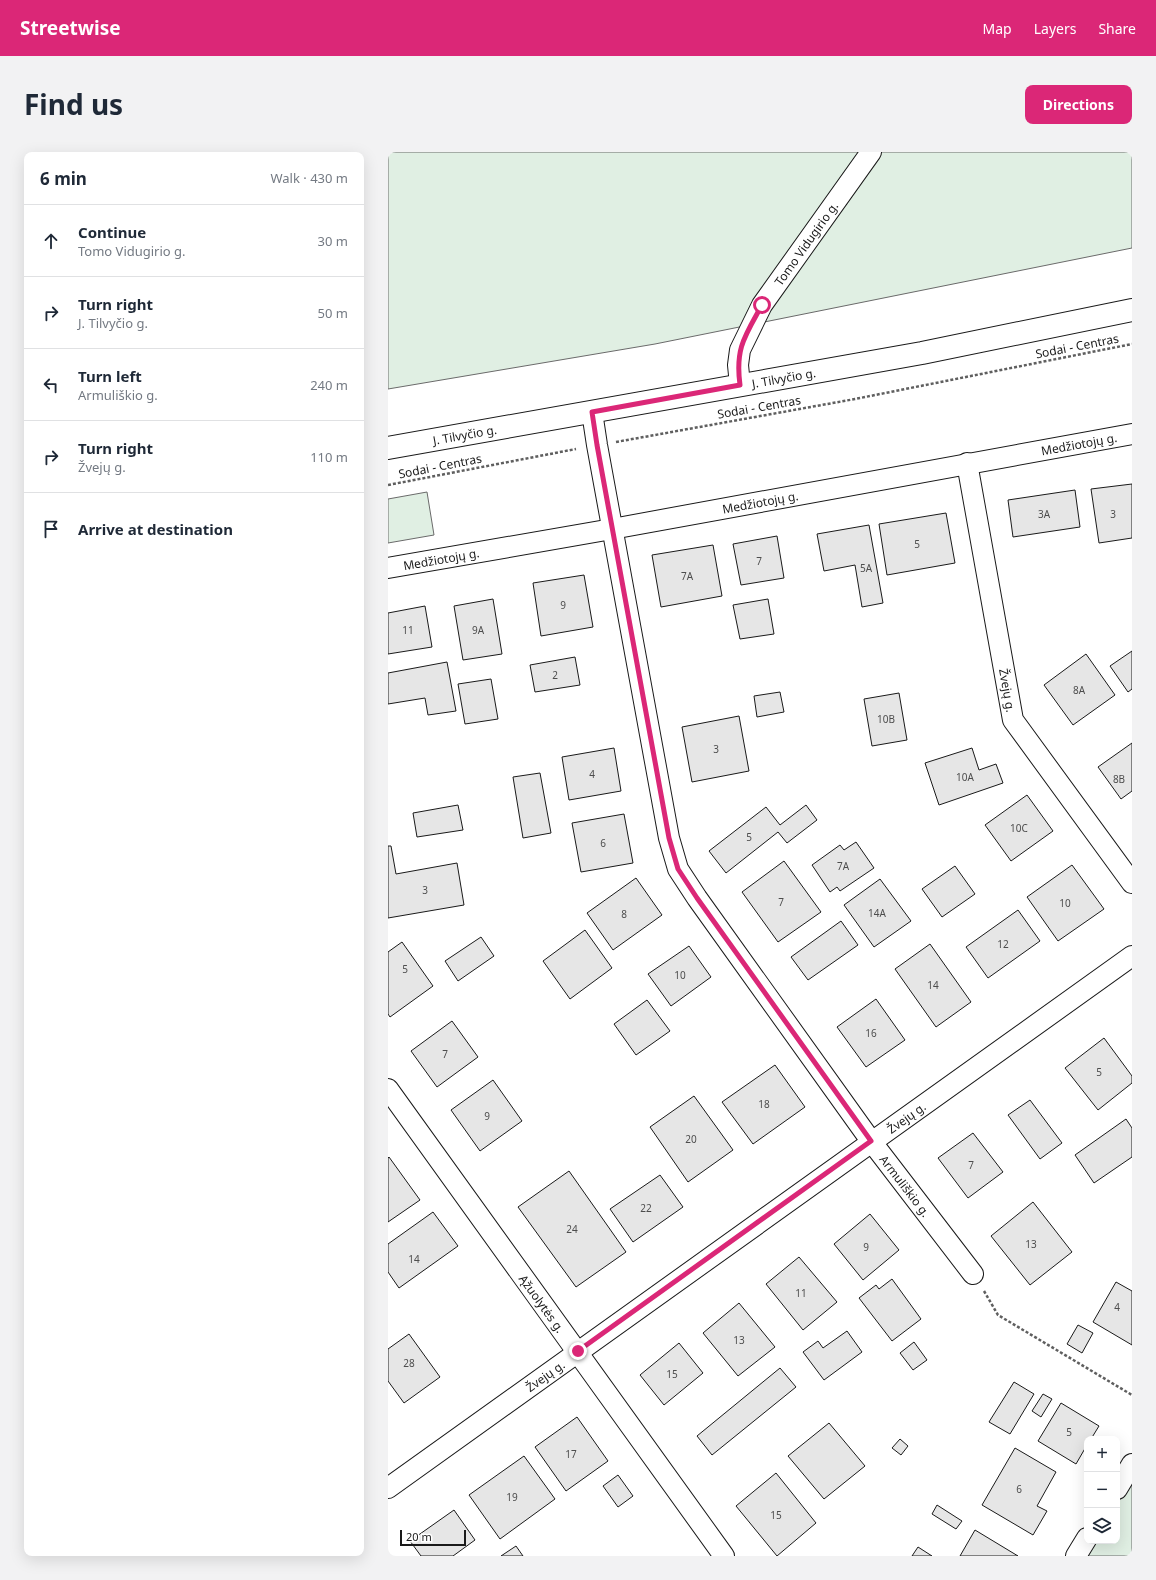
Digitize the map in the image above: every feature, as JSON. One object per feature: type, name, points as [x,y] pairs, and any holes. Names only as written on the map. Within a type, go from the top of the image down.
[{"type":"main road","name":"J. Tilvyčio g.","points":[[388,448],[922,353],[1132,310]]},
{"type":"street","name":"Tomo Vidugirio g.","points":[[740,385],[738,365],[740,350],[762,305],[871,152]]},
{"type":"street","name":"Armuliškio g.","points":[[592,412],[669,838],[678,869],[697,898],[871,1141],[973,1274]]},
{"type":"street","name":"Medžiotojų g.","points":[[388,568],[612,529],[966,463],[1132,434]]},
{"type":"street","name":"Žvejų g.","points":[[966,463],[1013,720],[1132,883]]},
{"type":"street","name":"Žvejų g.","points":[[388,1488],[871,1141],[1132,956]]},
{"type":"street","name":"Ąžuolytės g.","points":[[388,1089],[578,1351],[724,1556]]},
{"type":"street","points":[[1120,1484],[1132,1464]]},
{"type":"street","points":[[1076,1556],[1084,1543]]},
{"type":"path","name":"Sodai - Centras","points":[[388,485],[597,445],[855,399],[1132,344]]},
{"type":"path","points":[[973,1274],[998,1315],[1132,1395]]},
{"type":"green space","points":[[388,152],[1132,152],[1132,248],[655,344],[388,389]]},
{"type":"green space","points":[[427,492],[434,535],[388,543],[388,499]]},
{"type":"green space","points":[[1132,1480],[1132,1556],[1086,1556],[1093,1544],[1120,1544],[1120,1499]]},
{"type":"building","points":[[1132,484],[1132,538],[1099,543],[1091,489]]},
{"type":"building","points":[[1075,490],[1080,527],[1013,537],[1008,500]]},
{"type":"building","points":[[946,513],[955,563],[887,575],[879,524]]},
{"type":"building","points":[[869,525],[883,603],[862,607],[855,565],[824,571],[817,534]]},
{"type":"building","points":[[777,536],[784,578],[741,585],[733,544]]},
{"type":"building","points":[[713,545],[722,596],[661,607],[652,555]]},
{"type":"building","points":[[584,575],[593,627],[541,636],[533,583]]},
{"type":"building","points":[[493,599],[502,654],[463,660],[454,606]]},
{"type":"building","points":[[768,599],[774,634],[740,639],[733,605]]},
{"type":"building","points":[[425,606],[432,647],[388,654],[388,613]]},
{"type":"building","points":[[1132,651],[1132,689],[1128,692],[1110,666]]},
{"type":"building","points":[[1086,654],[1115,695],[1073,725],[1044,685]]},
{"type":"building","points":[[575,657],[580,685],[535,692],[530,665]]},
{"type":"building","points":[[447,662],[456,711],[428,715],[425,698],[388,704],[388,673]]},
{"type":"building","points":[[491,679],[498,719],[465,724],[458,684]]},
{"type":"building","points":[[780,692],[784,712],[757,717],[754,696]]},
{"type":"building","points":[[899,693],[907,740],[872,746],[864,699]]},
{"type":"building","points":[[739,716],[749,771],[692,782],[682,727]]},
{"type":"building","points":[[1132,743],[1132,791],[1121,799],[1098,767]]},
{"type":"building","points":[[614,748],[621,791],[569,800],[562,757]]},
{"type":"building","points":[[972,748],[979,770],[996,764],[1003,783],[939,805],[925,763]]},
{"type":"building","points":[[540,773],[551,833],[523,838],[513,777]]},
{"type":"building","points":[[1027,795],[1053,831],[1011,861],[985,825]]},
{"type":"building","points":[[458,805],[463,830],[417,837],[413,813]]},
{"type":"building","points":[[806,805],[817,820],[787,843],[778,832],[726,873],[709,851],[766,807],[780,825]]},
{"type":"building","points":[[624,814],[633,863],[581,872],[572,823]]},
{"type":"building","points":[[856,842],[874,868],[840,891],[837,887],[830,892],[812,865],[840,845],[844,850]]},
{"type":"building","points":[[388,846],[391,846],[396,874],[457,863],[464,905],[388,918]]},
{"type":"building","points":[[784,861],[821,912],[778,942],[742,892]]},
{"type":"building","points":[[1072,865],[1104,909],[1058,941],[1027,897]]},
{"type":"building","points":[[955,866],[975,894],[942,917],[922,889]]},
{"type":"building","points":[[636,878],[662,915],[613,950],[587,913]]},
{"type":"building","points":[[880,879],[911,921],[874,947],[844,905]]},
{"type":"building","points":[[1018,910],[1040,941],[988,978],[966,947]]},
{"type":"building","points":[[841,921],[858,945],[808,980],[791,957]]},
{"type":"building","points":[[585,930],[612,968],[570,999],[543,961]]},
{"type":"building","points":[[481,937],[494,956],[458,981],[445,961]]},
{"type":"building","points":[[402,942],[433,986],[390,1017],[388,1014],[388,952]]},
{"type":"building","points":[[930,944],[971,1002],[936,1027],[895,969]]},
{"type":"building","points":[[689,946],[711,977],[671,1006],[648,974]]},
{"type":"building","points":[[876,999],[905,1040],[866,1067],[837,1027]]},
{"type":"building","points":[[647,1000],[670,1031],[636,1055],[614,1024]]},
{"type":"building","points":[[452,1021],[478,1057],[437,1087],[411,1051]]},
{"type":"building","points":[[1104,1038],[1132,1076],[1132,1083],[1098,1110],[1065,1068]]},
{"type":"building","points":[[775,1065],[805,1107],[753,1144],[722,1102]]},
{"type":"building","points":[[493,1080],[522,1121],[480,1151],[451,1110]]},
{"type":"building","points":[[694,1096],[733,1150],[688,1182],[650,1127]]},
{"type":"building","points":[[1030,1100],[1062,1143],[1040,1159],[1008,1115]]},
{"type":"building","points":[[1126,1119],[1132,1128],[1132,1157],[1094,1183],[1075,1155]]},
{"type":"building","points":[[973,1133],[1003,1172],[968,1198],[938,1158]]},
{"type":"building","points":[[389,1157],[420,1200],[388,1222],[388,1158]]},
{"type":"building","points":[[569,1171],[626,1252],[576,1287],[518,1207]]},
{"type":"building","points":[[660,1175],[683,1207],[633,1242],[610,1209]]},
{"type":"building","points":[[1033,1202],[1072,1252],[1030,1285],[991,1236]]},
{"type":"building","points":[[433,1212],[458,1246],[399,1288],[388,1272],[388,1244]]},
{"type":"building","points":[[870,1214],[899,1250],[863,1280],[834,1244]]},
{"type":"building","points":[[799,1257],[837,1302],[803,1330],[766,1284]]},
{"type":"building","points":[[892,1279],[921,1319],[892,1341],[859,1298],[876,1285],[879,1289]]},
{"type":"building","points":[[1116,1282],[1132,1291],[1132,1345],[1093,1322]]},
{"type":"building","points":[[739,1303],[775,1347],[738,1376],[703,1333]]},
{"type":"building","points":[[1078,1325],[1093,1333],[1082,1353],[1067,1344]]},
{"type":"building","points":[[847,1331],[862,1352],[824,1380],[803,1352],[818,1341],[823,1348]]},
{"type":"building","points":[[409,1334],[440,1377],[404,1403],[388,1381],[388,1349]]},
{"type":"building","points":[[914,1342],[927,1360],[913,1370],[900,1353]]},
{"type":"building","points":[[679,1343],[703,1373],[664,1405],[640,1375]]},
{"type":"building","points":[[780,1368],[796,1387],[712,1455],[697,1436]]},
{"type":"building","points":[[1014,1382],[1034,1394],[1010,1434],[989,1422]]},
{"type":"building","points":[[1043,1394],[1052,1399],[1041,1417],[1032,1411]]},
{"type":"building","points":[[1061,1403],[1099,1426],[1093,1436],[1084,1436],[1084,1450],[1076,1464],[1038,1441]]},
{"type":"building","points":[[577,1417],[608,1461],[566,1491],[535,1447]]},
{"type":"building","points":[[829,1423],[865,1466],[824,1499],[788,1456]]},
{"type":"building","points":[[900,1439],[908,1446],[901,1455],[892,1448]]},
{"type":"building","points":[[1015,1448],[1056,1472],[1037,1506],[1047,1511],[1033,1535],[982,1505]]},
{"type":"building","points":[[524,1456],[555,1499],[500,1539],[469,1495]]},
{"type":"building","points":[[776,1473],[816,1523],[777,1556],[736,1506]]},
{"type":"building","points":[[618,1475],[633,1496],[618,1507],[603,1486]]},
{"type":"building","points":[[937,1505],[962,1521],[956,1529],[932,1514]]},
{"type":"building","points":[[454,1510],[475,1540],[453,1556],[421,1556],[410,1541]]},
{"type":"building","points":[[975,1530],[1018,1556],[960,1556]]},
{"type":"building","points":[[516,1546],[523,1556],[501,1556]]},
{"type":"building","points":[[918,1547],[932,1556],[912,1556]]},
{"type":"route","points":[[578,1351],[871,1141],[697,898],[678,869],[673,856],[592,412],[740,385],[738,365],[740,350],[762,305]]}]
